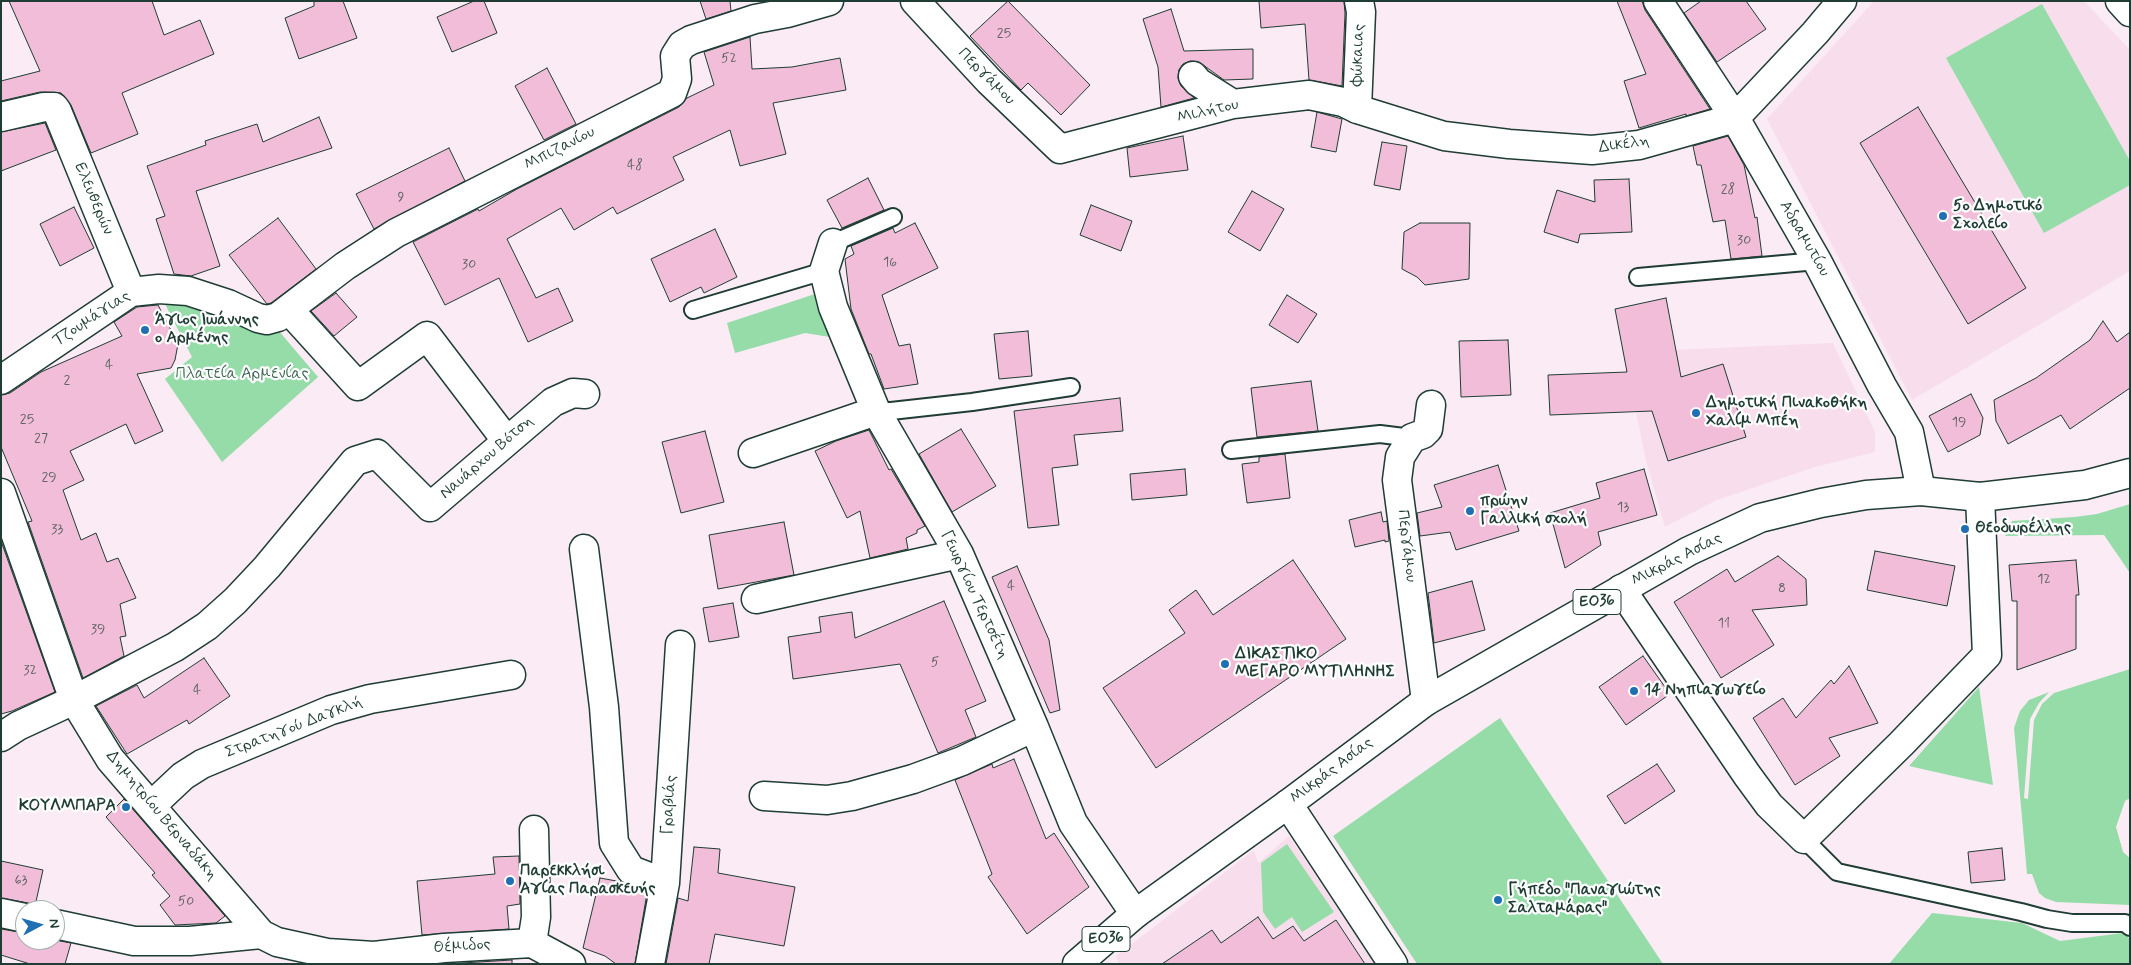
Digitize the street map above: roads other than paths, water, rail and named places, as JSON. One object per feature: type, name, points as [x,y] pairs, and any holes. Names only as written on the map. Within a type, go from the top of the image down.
[{"type":"street","name":"Μπιζανίου","points":[[283,314],[345,266],[396,234],[672,93],[677,79],[675,56],[682,46],[690,40],[752,10],[829,1]]},
{"type":"street","name":"Περγάμου","points":[[915,1],[989,81],[1060,149]]},
{"type":"street","name":"Φώκαιας","points":[[1357,110],[1361,12],[1359,1]]},
{"type":"street","name":"Αδραμυτίου","points":[[1658,1],[1735,118],[1817,261],[1882,386],[1909,432],[1921,491]]},
{"type":"street","points":[[1735,118],[1815,33],[1842,1]]},
{"type":"street","points":[[2120,1],[2130,12]]},
{"type":"street","points":[[1193,76],[1198,82],[1233,104]]},
{"type":"street","name":"Μιλήτου","points":[[1060,149],[1233,104],[1309,95],[1342,102],[1357,110]]},
{"type":"street","name":"Ελευθερών","points":[[1,117],[44,107],[54,108],[59,115],[130,292]]},
{"type":"street","name":"Δικέλη","points":[[1357,110],[1444,136],[1518,145],[1592,150],[1639,145],[1735,118]]},
{"type":"street","points":[[824,271],[833,243]]},
{"type":"street","name":"Γεωργίου Τερτσέτη","points":[[824,271],[833,307],[876,411],[959,554],[1034,726],[1073,822],[1135,914]]},
{"type":"street","name":"Τζουμάγιας","points":[[1,380],[130,292],[159,289],[188,292],[228,304],[258,318],[267,320],[283,314]]},
{"type":"street","points":[[283,314],[358,386],[427,336],[506,440]]},
{"type":"street","name":"Ναυάρχου Βότση","points":[[74,700],[175,647],[207,626],[236,601],[267,567],[355,461],[378,454],[430,507],[552,402],[573,393],[585,394]]},
{"type":"street","name":"Περγάμου","points":[[1426,701],[1398,480],[1400,457],[1412,438],[1423,434],[1428,429],[1431,405]]},
{"type":"street","points":[[753,453],[876,411]]},
{"type":"street","name":"Μικράς Ασίας","points":[[1135,914],[1288,804],[1426,701],[1689,551],[1760,518],[1820,503],[1866,495],[1921,491],[1980,497],[2085,485],[2130,473]]},
{"type":"street","name":"Δημητρίου Βερναδάκη","points":[[1,493],[74,700],[110,759],[261,934]]},
{"type":"street","points":[[1621,589],[1747,776],[1769,804],[1804,839],[1901,744],[1987,654],[1980,497]]},
{"type":"street","points":[[584,549],[604,707],[614,844],[631,870],[665,883]]},
{"type":"street","points":[[756,599],[959,554]]},
{"type":"street","name":"Γραβιάς","points":[[650,964],[665,883],[680,646]]},
{"type":"street","name":"Στρατηγού Δαγκλή","points":[[151,806],[183,776],[202,764],[331,710],[370,699],[511,675]]},
{"type":"street","points":[[1,737],[18,726],[74,700]]},
{"type":"street","points":[[764,796],[827,800],[852,796],[913,779],[962,761],[1034,726]]},
{"type":"street","points":[[1288,804],[1393,964]]},
{"type":"street","points":[[534,830],[536,917],[532,943],[571,964]]},
{"type":"street","points":[[1,912],[15,916]]},
{"type":"street","name":"ΕΟ36","points":[[1077,964],[1135,914]]},
{"type":"street","points":[[65,926],[134,942],[190,941],[261,934]]},
{"type":"street","name":"Θέμιδος","points":[[261,934],[277,942],[327,953],[374,956],[444,948],[532,943]]},
{"type":"lane","points":[[833,243],[893,217]]},
{"type":"lane","points":[[1638,277],[1817,261]]},
{"type":"lane","points":[[693,310],[824,271]]},
{"type":"lane","points":[[876,411],[972,402],[1071,387]]},
{"type":"lane","points":[[1231,450],[1380,434],[1412,438]]},
{"type":"lane","points":[[1804,839],[1837,872],[2047,919],[2072,923],[2124,923],[2130,927]]},
{"type":"place","name":"5ο Δημοτικό Σχολείο","points":[[1943,216]]},
{"type":"place","name":"Άγιος Ιωάννης ο Αρμένης","points":[[145,330]]},
{"type":"place","name":"Δημοτική Πινακοθήκη Χαλίμ Μπέη","points":[[1696,413]]},
{"type":"place","name":"πρώην Γαλλική σχολή","points":[[1470,511]]},
{"type":"place","name":"Θεοδωρέλλης","points":[[1965,529]]},
{"type":"place","name":"ΔΙΚΑΣΤΙΚΟ ΜΕΓΑΡΟ ΜΥΤΙΛΗΝΗΣ","points":[[1225,664]]},
{"type":"place","name":"14 Νηπιαγωγείο","points":[[1634,691]]},
{"type":"place","name":"ΚΟΥΛΜΠΑΡΑ","points":[[126,807]]},
{"type":"place","name":"Παρεκκλήσι Αγίας Παρασκευής","points":[[510,881]]},
{"type":"place","name":"Γήπεδο \"Παναγιώτης Σαλταμάρας\"","points":[[1498,900]]},
{"type":"park label","name":"Πλατεία Αρμενίας","points":[[242,375]]}]
